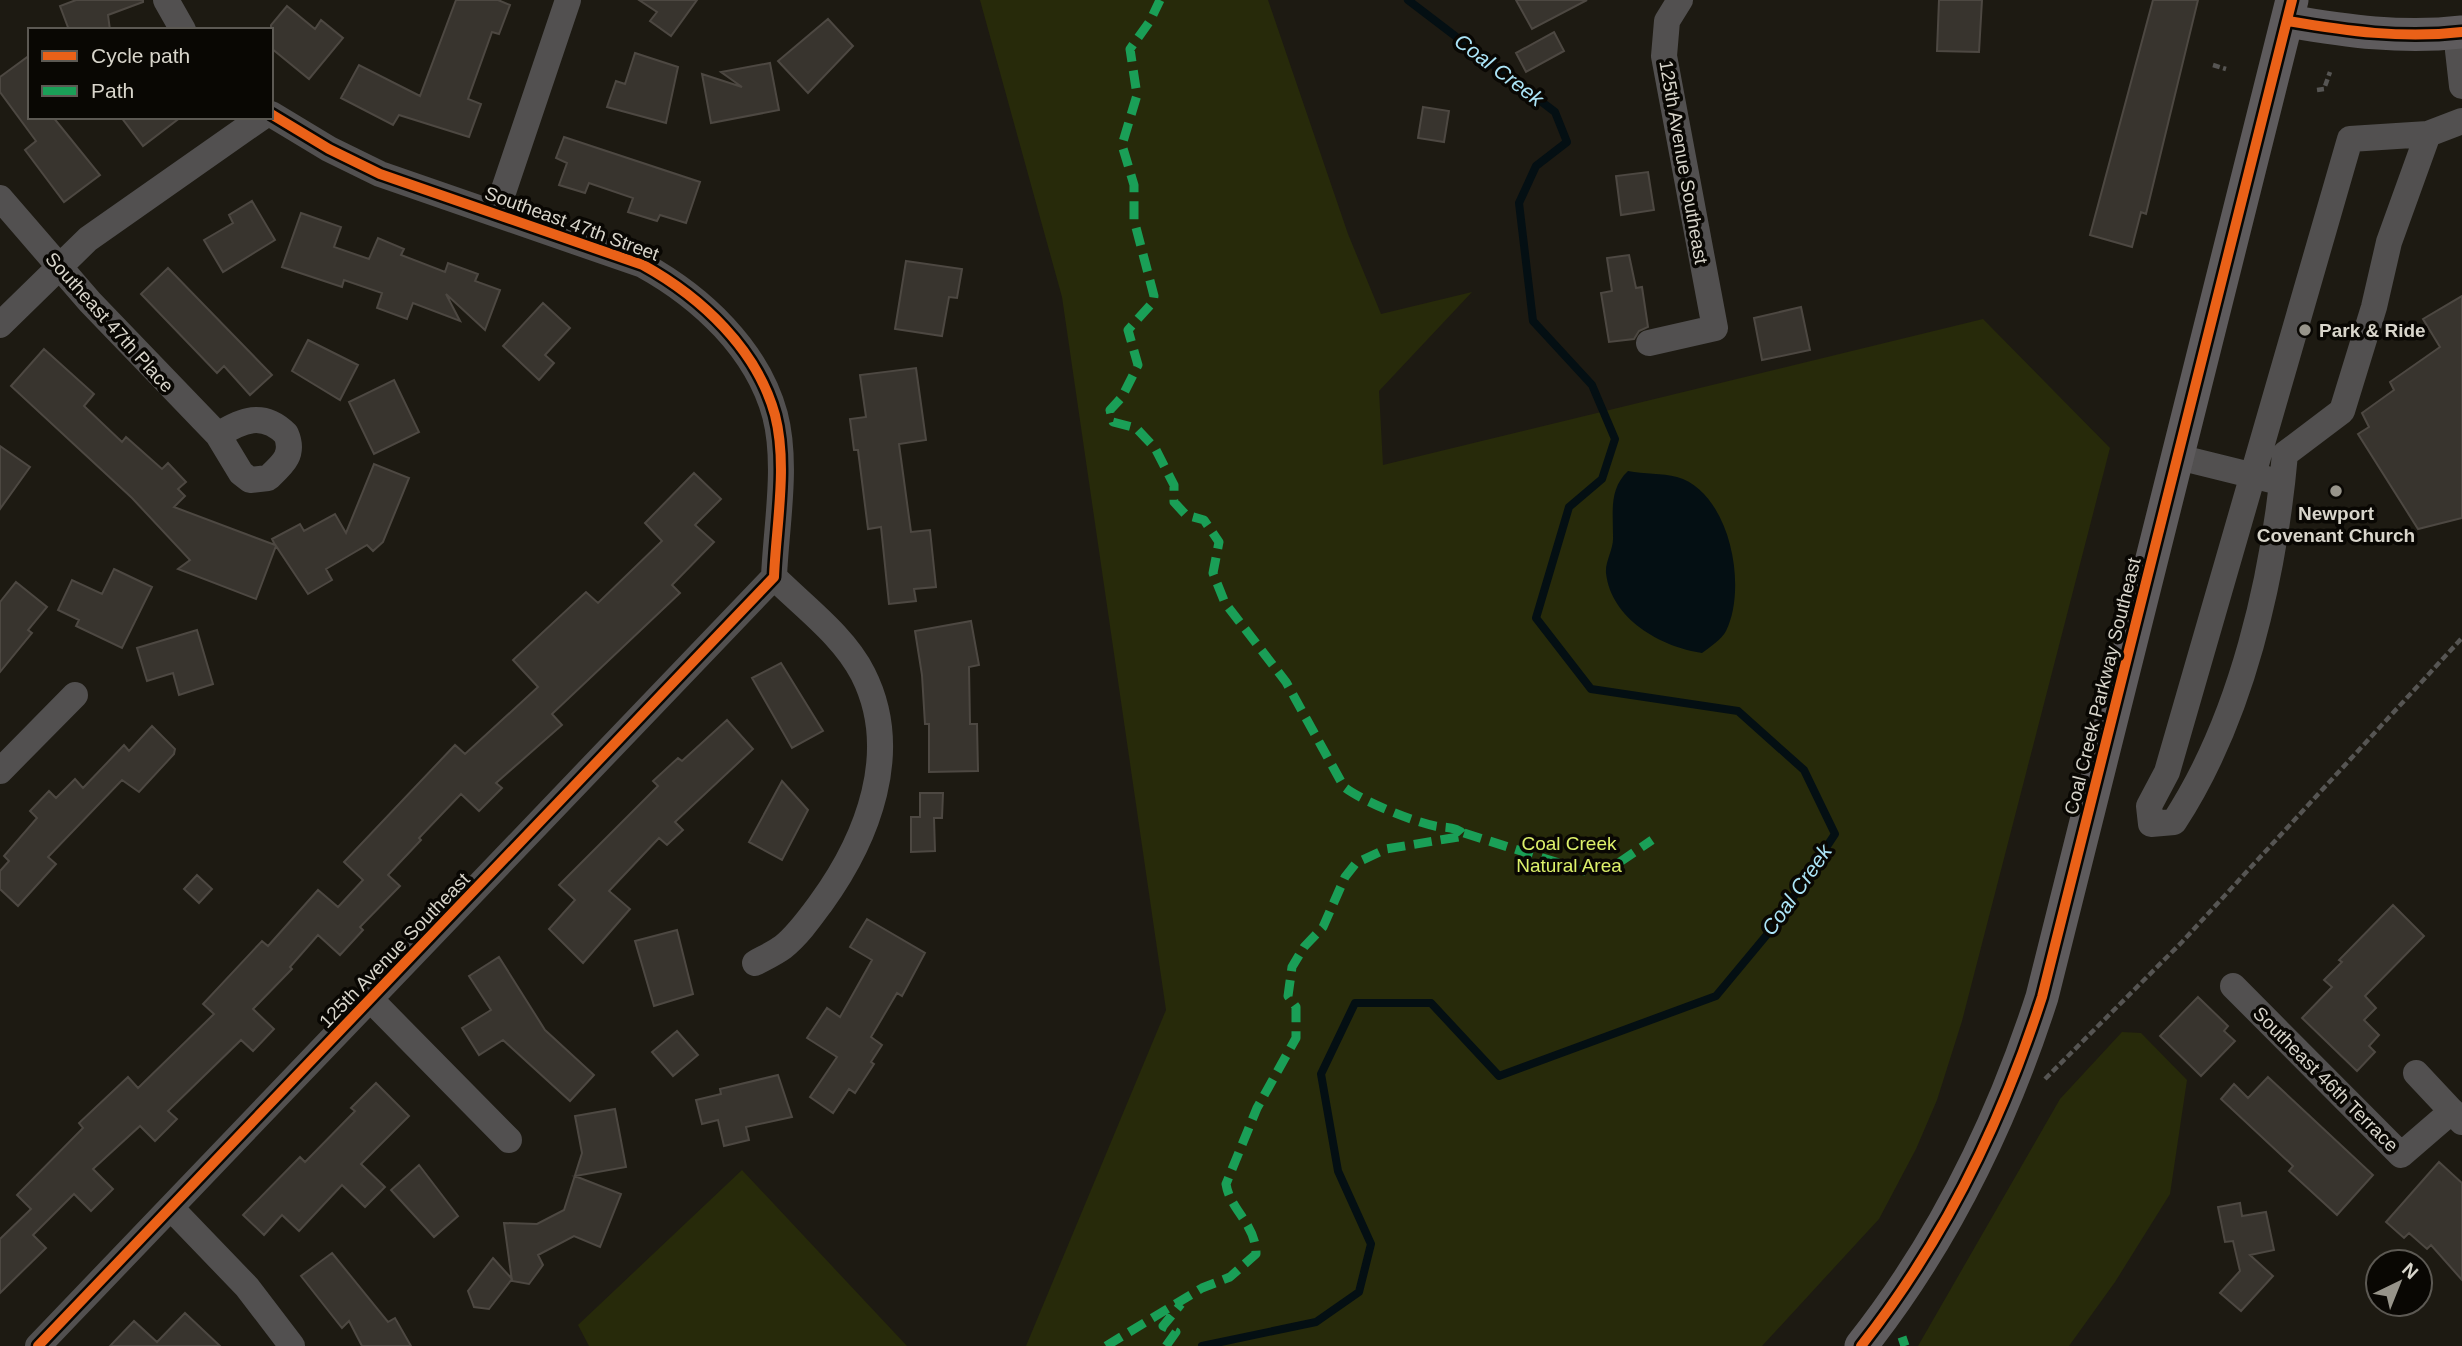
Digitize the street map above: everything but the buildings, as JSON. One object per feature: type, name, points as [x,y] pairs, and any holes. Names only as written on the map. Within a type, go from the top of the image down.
[{"type":"main road","points":[[2290,11],[2369,35],[2424,37],[2459,32]]},
{"type":"main road","name":"Coal Creek Parkway Southeast","points":[[1861,1346],[1896,1302],[1947,1222],[1977,1166],[2017,1074],[2042,997],[2290,11]]},
{"type":"street","points":[[166,0],[182,28]]},
{"type":"street","points":[[496,213],[568,0]]},
{"type":"street","name":"125th Avenue Southeast","points":[[1649,343],[1715,328],[1664,56],[1667,20],[1680,0]]},
{"type":"street","points":[[2459,32],[2462,86]]},
{"type":"street","name":"Southeast 47th Street","points":[[273,115],[329,149],[380,174],[496,213],[655,272],[679,285],[703,306],[739,345],[775,415],[780,460],[774,576]]},
{"type":"street","points":[[0,325],[58,266],[121,215],[259,119]]},
{"type":"street","points":[[2428,134],[2389,242],[2374,307],[2342,411],[2285,454],[2278,528],[2241,678],[2198,785],[2174,822],[2151,824],[2149,806],[2167,772],[2350,139],[2428,134],[2462,121]]},
{"type":"street","name":"Southeast 47th Place","points":[[2,203],[218,435]]},
{"type":"street","points":[[2178,457],[2283,483]]},
{"type":"street","points":[[755,963],[783,946],[807,922],[831,889],[873,807],[880,734],[874,703],[863,673],[847,649],[774,576]]},
{"type":"street","name":"125th Avenue Southeast","points":[[38,1346],[774,576]]},
{"type":"street","points":[[0,771],[75,695]]},
{"type":"street","name":"Southeast 46th Terrace","points":[[2233,986],[2401,1155],[2457,1116]]},
{"type":"street","points":[[371,1000],[509,1140]]},
{"type":"street","points":[[2416,1073],[2457,1116]]},
{"type":"street","points":[[171,1208],[247,1287],[292,1346]]},
{"type":"path","points":[[2213,65],[2226,69]]},
{"type":"path","points":[[2317,90],[2324,89],[2330,72]]},
{"type":"path","points":[[2044,1080],[2182,942],[2462,638]]},
{"type":"green space","name":"Coal Creek Natural Area","points":[[980,0],[1268,0],[1348,234],[1381,314],[1472,292],[1379,391],[1383,465],[1983,319],[2110,448],[1962,1021],[1937,1100],[1916,1149],[1879,1219],[1762,1346],[1026,1346],[1166,1010],[1062,297]]},
{"type":"green space","points":[[2122,1032],[2141,1033],[2187,1080],[2170,1194],[2115,1282],[2069,1346],[1918,1346],[2060,1099]]},
{"type":"green space","points":[[742,1170],[907,1346],[589,1346],[578,1325]]},
{"type":"shaded area","points":[[1628,471],[1677,477],[1695,486],[1710,501],[1722,521],[1730,543],[1734,567],[1732,612],[1724,634],[1702,653],[1670,644],[1640,628],[1617,604],[1610,589],[1606,568],[1613,541],[1613,501],[1618,485]]},
{"type":"waterway","name":"Coal Creek","points":[[1202,1346],[1316,1322],[1359,1292],[1371,1244],[1338,1171],[1321,1074],[1355,1003],[1431,1003],[1499,1076],[1716,996],[1775,925],[1835,834],[1804,770],[1738,711],[1591,689],[1536,618],[1569,507],[1602,479],[1615,439],[1592,385],[1533,321],[1519,203],[1536,166],[1567,142],[1555,112],[1408,0]]},
{"type":"marked path","points":[[1106,1346],[1202,1288],[1230,1277],[1256,1254],[1252,1234],[1232,1202],[1226,1184],[1257,1108],[1296,1038],[1296,1007],[1288,996],[1292,967],[1304,947],[1323,927],[1345,877],[1356,863],[1386,849],[1464,836],[1455,829],[1435,826],[1387,810],[1344,787],[1286,682],[1225,603],[1213,573],[1219,542],[1204,520],[1186,515],[1174,502],[1174,485],[1155,448],[1136,428],[1113,422],[1110,410],[1122,397],[1138,365],[1128,330],[1153,302],[1154,296],[1134,220],[1134,185],[1122,145],[1137,95],[1130,49],[1150,21],[1160,0]]},
{"type":"marked path","points":[[1464,833],[1584,871],[1617,864],[1652,840]]},
{"type":"marked path","points":[[1166,1346],[1176,1332],[1163,1326],[1181,1304]]},
{"type":"marked path","points":[[1902,1337],[1905,1346]]},
{"type":"cycle path","points":[[1861,1346],[1919,1265],[1967,1180],[2008,1090],[2042,997],[2292,0]]},
{"type":"cycle path","points":[[2288,21],[2375,33],[2418,35],[2462,32]]},
{"type":"cycle path","points":[[38,1346],[774,577],[781,475],[775,415],[755,368],[741,347],[706,309],[643,265],[380,174],[329,149],[273,115]]},
{"type":"place","name":"Park & Ride","points":[[2305,330]]},
{"type":"place","name":"Newport Covenant Church","points":[[2336,491]]}]
